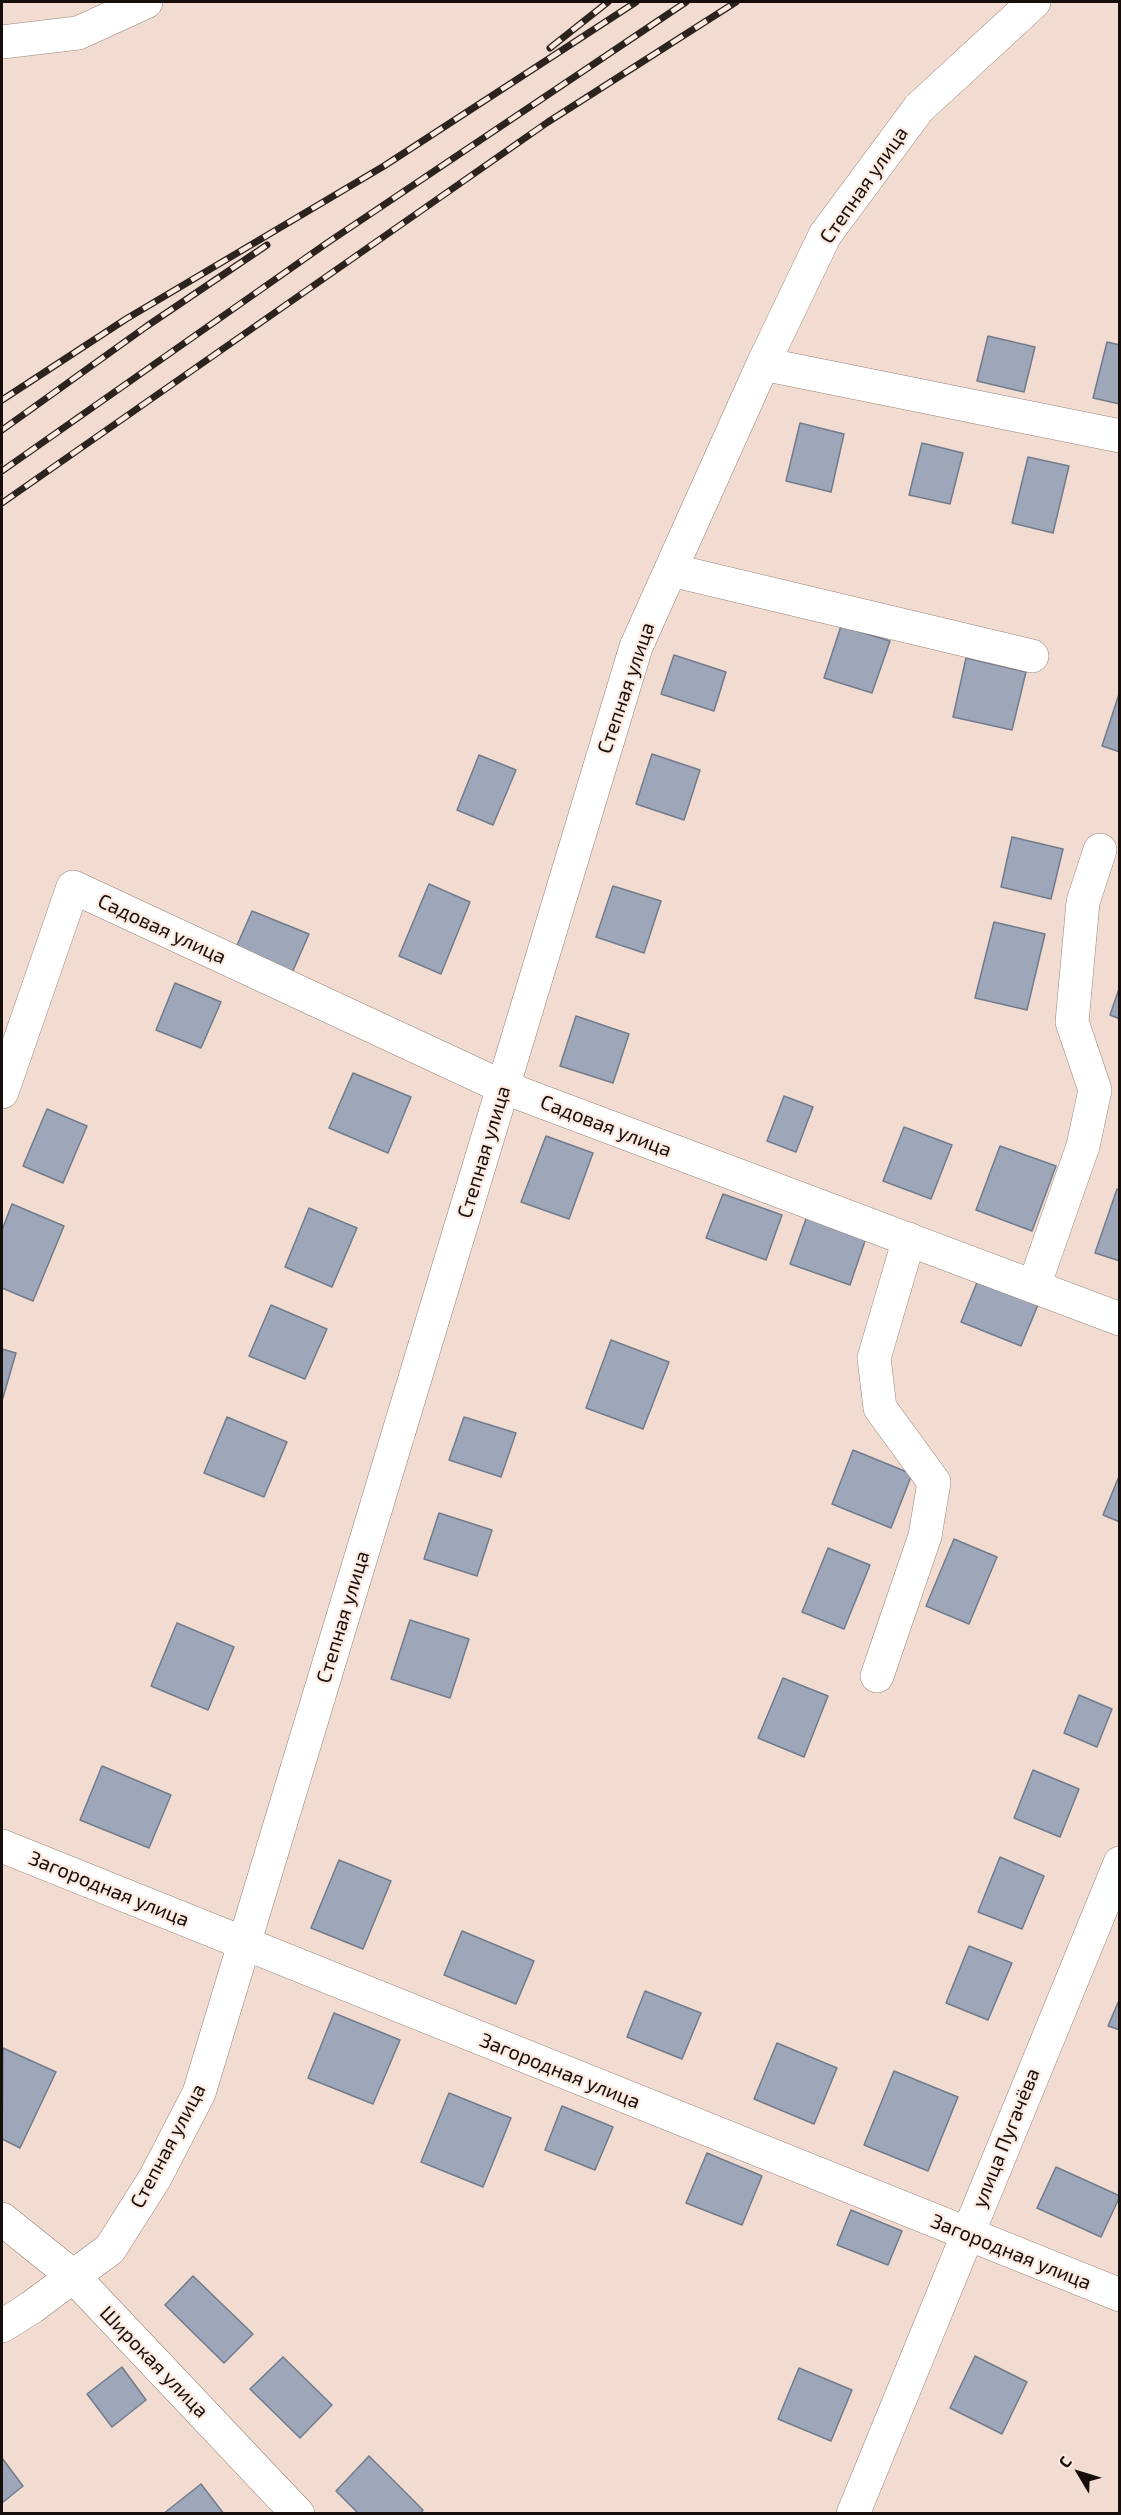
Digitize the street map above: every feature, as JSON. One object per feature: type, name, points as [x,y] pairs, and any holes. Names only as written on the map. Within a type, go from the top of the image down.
[{"type":"street","points":[[2,42],[78,33],[146,2]]},
{"type":"street","name":"Степная улица","points":[[2,2326],[110,2249],[155,2178],[199,2093],[636,647],[763,364],[825,235],[919,108],[1034,2]]},
{"type":"street","points":[[763,364],[1119,436]]},
{"type":"street","points":[[671,570],[1032,656]]},
{"type":"street","points":[[1034,1287],[1083,1146],[1095,1090],[1072,1022],[1083,902],[1100,850]]},
{"type":"street","name":"Садовая улица","points":[[2,1092],[73,887],[503,1087],[1119,1319]]},
{"type":"street","points":[[877,1676],[925,1536],[934,1482],[880,1408],[874,1358],[909,1239]]},
{"type":"street","name":"Загородная улица","points":[[2,1846],[1119,2295]]},
{"type":"street","name":"улица Пугачёва","points":[[853,2514],[1119,1863]]},
{"type":"street","name":"Широкая улица","points":[[2,2219],[73,2276],[298,2514]]},
{"type":"building","points":[[988,336],[1035,347],[1024,392],[977,381]]},
{"type":"building","points":[[1107,342],[1120,345],[1120,404],[1093,398]]},
{"type":"building","points":[[800,423],[844,434],[831,492],[786,481]]},
{"type":"building","points":[[922,443],[963,453],[950,504],[909,495]]},
{"type":"building","points":[[1028,457],[1069,466],[1053,533],[1012,523]]},
{"type":"building","points":[[841,626],[890,641],[872,693],[824,678]]},
{"type":"building","points":[[674,655],[726,672],[714,711],[661,694]]},
{"type":"building","points":[[966,658],[1026,672],[1012,730],[953,717]]},
{"type":"building","points":[[1120,691],[1120,752],[1102,746]]},
{"type":"building","points":[[652,754],[700,770],[684,820],[636,804]]},
{"type":"building","points":[[479,755],[516,770],[493,825],[457,810]]},
{"type":"building","points":[[1012,837],[1063,849],[1051,899],[1001,887]]},
{"type":"building","points":[[429,884],[470,902],[441,974],[399,956]]},
{"type":"building","points":[[613,886],[661,901],[644,953],[596,937]]},
{"type":"building","points":[[252,911],[309,934],[292,973],[235,950]]},
{"type":"building","points":[[994,922],[1045,934],[1027,1010],[975,998]]},
{"type":"building","points":[[175,983],[221,1002],[201,1048],[156,1030]]},
{"type":"building","points":[[1120,986],[1120,1019],[1110,1015]]},
{"type":"building","points":[[576,1016],[629,1034],[613,1083],[560,1066]]},
{"type":"building","points":[[353,1073],[411,1097],[388,1153],[329,1128]]},
{"type":"building","points":[[784,1096],[813,1107],[796,1152],[767,1141]]},
{"type":"building","points":[[47,1109],[87,1126],[63,1183],[23,1166]]},
{"type":"building","points":[[904,1127],[952,1145],[931,1199],[883,1181]]},
{"type":"building","points":[[546,1136],[593,1153],[569,1219],[521,1202]]},
{"type":"building","points":[[1000,1146],[1056,1166],[1032,1231],[976,1210]]},
{"type":"building","points":[[1117,1189],[1120,1190],[1120,1261],[1095,1253]]},
{"type":"building","points":[[723,1194],[782,1215],[766,1260],[706,1238]]},
{"type":"building","points":[[12,1204],[64,1226],[33,1301],[2,1288],[2,1230]]},
{"type":"building","points":[[309,1208],[357,1228],[332,1287],[285,1267]]},
{"type":"building","points":[[807,1216],[866,1238],[850,1285],[790,1264]]},
{"type":"building","points":[[980,1275],[1040,1300],[1021,1346],[961,1322]]},
{"type":"building","points":[[271,1305],[327,1329],[305,1379],[249,1356]]},
{"type":"building","points":[[611,1340],[669,1362],[643,1429],[586,1408]]},
{"type":"building","points":[[2,1349],[16,1353],[2,1401]]},
{"type":"building","points":[[227,1417],[287,1442],[264,1497],[204,1473]]},
{"type":"building","points":[[464,1417],[516,1433],[501,1477],[449,1460]]},
{"type":"building","points":[[853,1450],[912,1474],[891,1528],[832,1504]]},
{"type":"building","points":[[1120,1474],[1120,1522],[1103,1515]]},
{"type":"building","points":[[439,1513],[492,1530],[477,1576],[424,1559]]},
{"type":"building","points":[[954,1539],[997,1557],[969,1624],[926,1606]]},
{"type":"building","points":[[828,1548],[870,1565],[844,1629],[802,1612]]},
{"type":"building","points":[[410,1620],[469,1639],[450,1698],[391,1679]]},
{"type":"building","points":[[177,1623],[234,1647],[208,1710],[151,1686]]},
{"type":"building","points":[[783,1678],[828,1696],[804,1757],[758,1738]]},
{"type":"building","points":[[1079,1695],[1112,1709],[1097,1747],[1064,1733]]},
{"type":"building","points":[[102,1766],[171,1795],[149,1848],[80,1820]]},
{"type":"building","points":[[1033,1770],[1079,1789],[1060,1837],[1014,1818]]},
{"type":"building","points":[[1000,1857],[1044,1876],[1022,1929],[978,1912]]},
{"type":"building","points":[[339,1860],[391,1881],[363,1949],[311,1928]]},
{"type":"building","points":[[462,1931],[534,1961],[516,2004],[444,1975]]},
{"type":"building","points":[[969,1946],[1012,1963],[988,2020],[946,2003]]},
{"type":"building","points":[[645,1991],[701,2013],[682,2059],[627,2037]]},
{"type":"building","points":[[1120,1998],[1120,2030],[1108,2026]]},
{"type":"building","points":[[334,2013],[400,2040],[373,2104],[308,2078]]},
{"type":"building","points":[[777,2043],[837,2068],[814,2124],[754,2099]]},
{"type":"building","points":[[3,2048],[56,2072],[20,2148],[2,2139]]},
{"type":"building","points":[[894,2071],[958,2097],[928,2171],[864,2145]]},
{"type":"building","points":[[449,2093],[511,2118],[483,2187],[421,2162]]},
{"type":"building","points":[[562,2106],[613,2127],[595,2170],[545,2150]]},
{"type":"building","points":[[707,2153],[762,2176],[742,2225],[686,2203]]},
{"type":"building","points":[[1056,2167],[1120,2196],[1101,2237],[1037,2208]]},
{"type":"building","points":[[851,2210],[902,2231],[888,2265],[837,2245]]},
{"type":"building","points":[[193,2276],[253,2334],[224,2363],[165,2305]]},
{"type":"building","points":[[975,2356],[1027,2382],[1002,2434],[950,2408]]},
{"type":"building","points":[[283,2357],[332,2405],[300,2438],[250,2389]]},
{"type":"building","points":[[122,2367],[146,2400],[112,2427],[87,2394]]},
{"type":"building","points":[[799,2368],[852,2390],[831,2441],[778,2419]]},
{"type":"building","points":[[369,2456],[423,2510],[420,2514],[359,2514],[336,2491]]},
{"type":"building","points":[[2,2458],[23,2486],[2,2503]]},
{"type":"building","points":[[201,2484],[224,2514],[163,2514]]},
{"type":"railway","points":[[550,48],[608,2]]},
{"type":"railway","points":[[2,400],[126,319],[384,166],[636,2]]},
{"type":"railway","points":[[2,471],[327,243],[686,2]]},
{"type":"railway","points":[[2,503],[548,122],[736,2]]},
{"type":"railway","points":[[2,430],[147,326],[267,245]]}]
